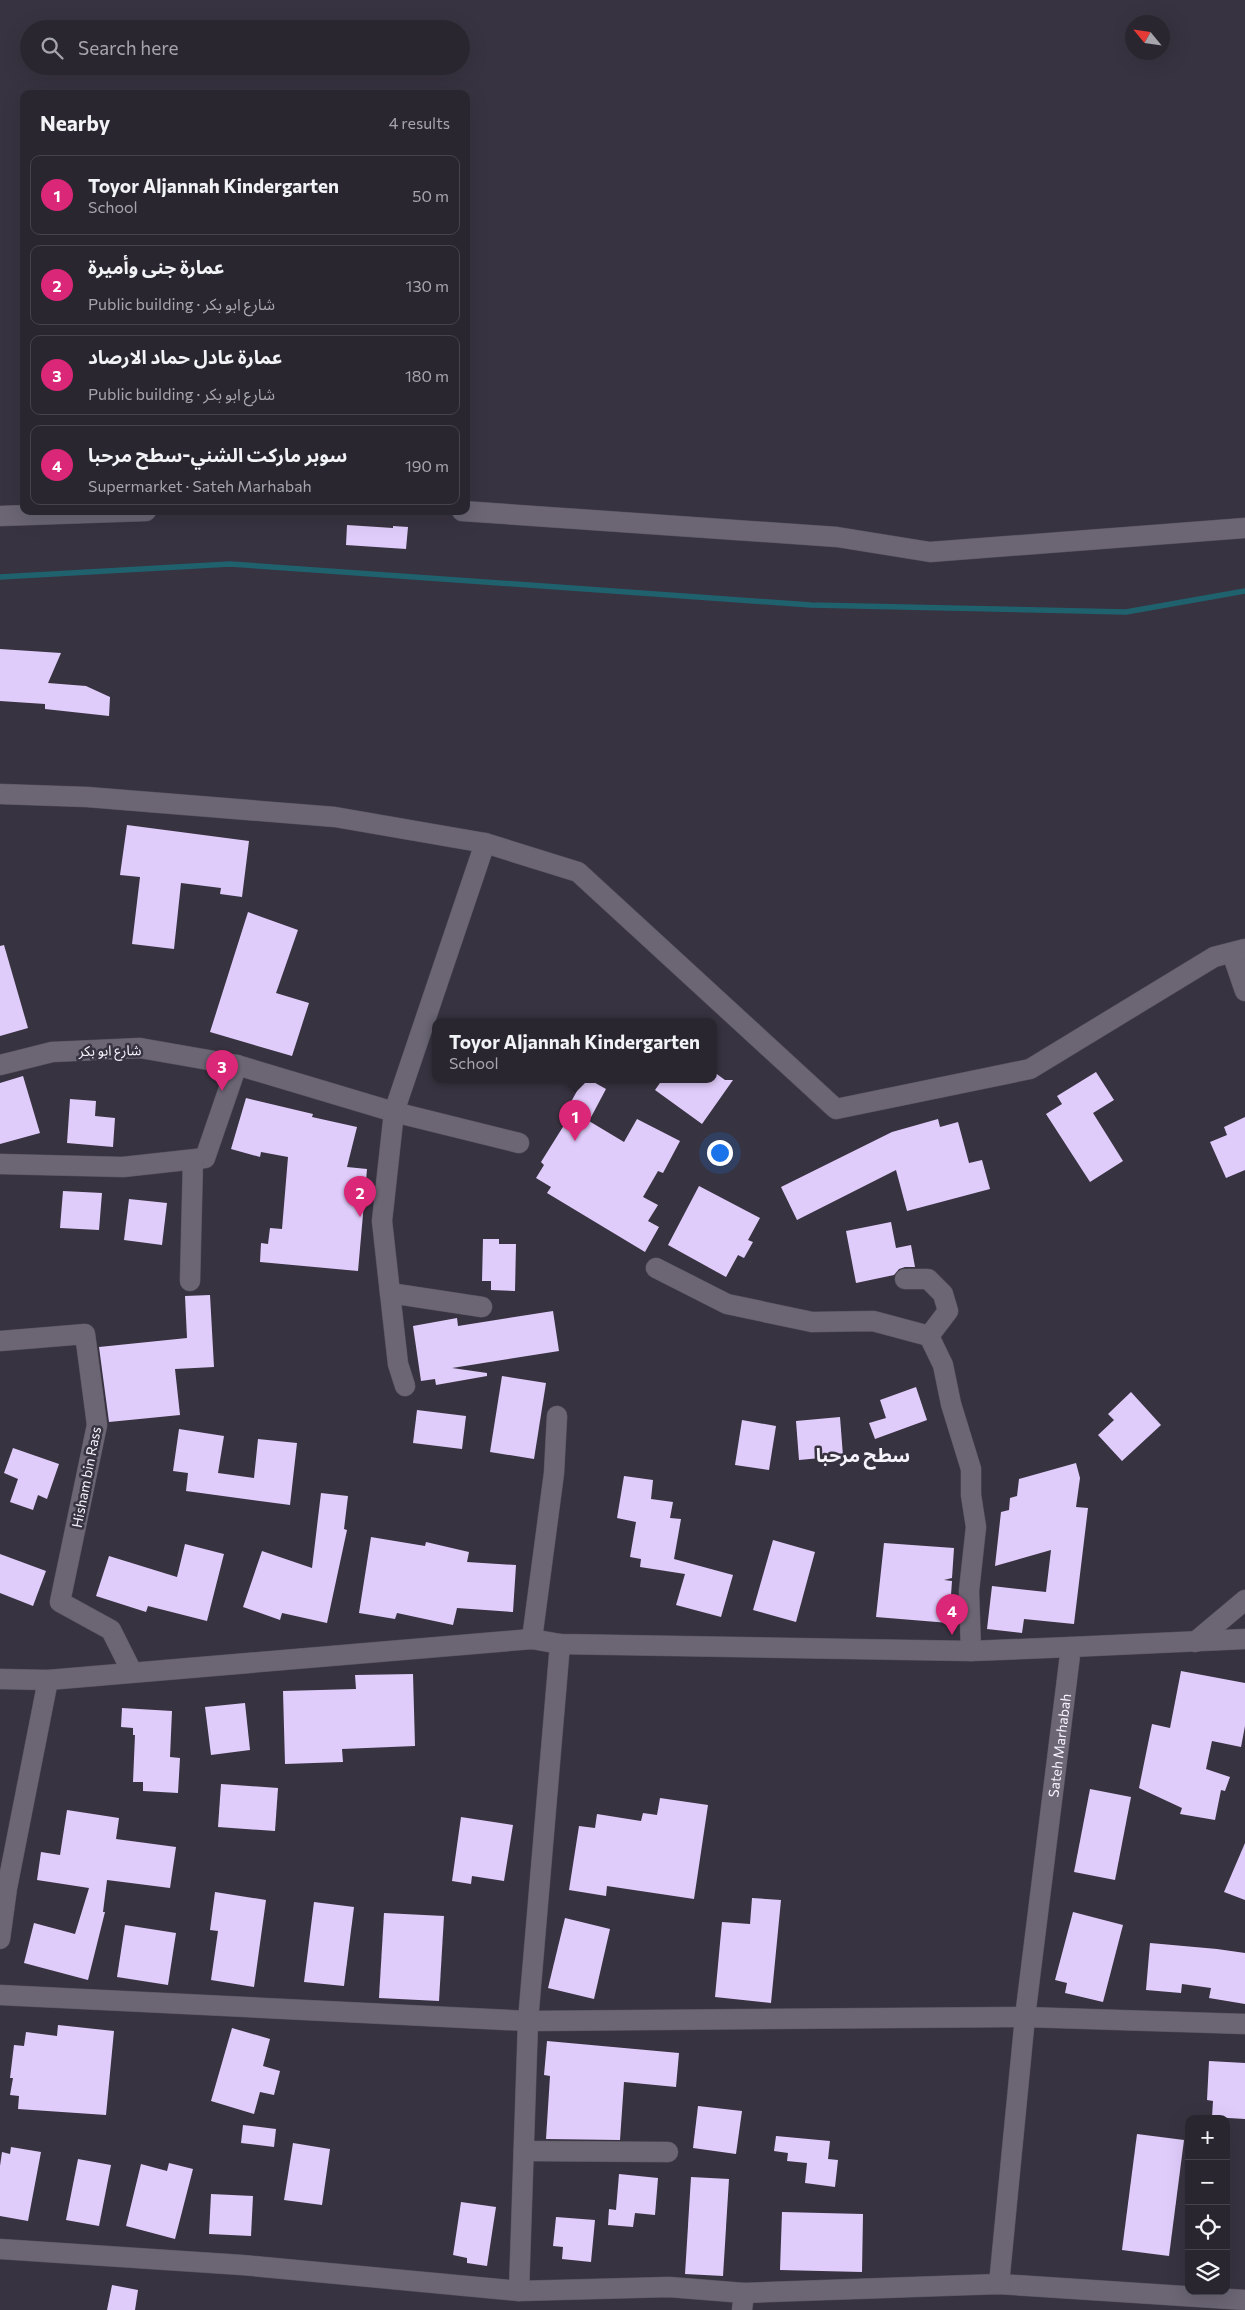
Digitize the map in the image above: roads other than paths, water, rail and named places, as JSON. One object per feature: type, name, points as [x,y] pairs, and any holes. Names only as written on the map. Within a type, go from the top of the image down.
[{"type":"street","points":[[470,512],[837,537],[930,552],[1245,528]]},
{"type":"street","points":[[0,516],[29,515]]},
{"type":"street","points":[[0,794],[87,797],[334,818],[485,843],[578,872],[836,1108],[1030,1069],[1214,957],[1238,951],[1245,991]]},
{"type":"street","points":[[405,1386],[398,1364],[382,1221],[394,1112],[485,843]]},
{"type":"street","name":"شارع ابو بكر","points":[[0,1065],[52,1052],[140,1048],[237,1065],[394,1112],[519,1143]]},
{"type":"street","points":[[0,1164],[123,1167],[205,1158],[237,1065]]},
{"type":"street","points":[[190,1281],[194,1160]]},
{"type":"street","points":[[656,1268],[727,1304],[812,1322],[872,1321],[929,1336],[943,1365],[951,1404],[971,1469],[971,1495],[976,1527],[969,1591],[971,1651]]},
{"type":"street","points":[[905,1280],[928,1279],[943,1294],[948,1311],[929,1336]]},
{"type":"street","points":[[390,1293],[482,1308]]},
{"type":"street","name":"Hisham bin Rass","points":[[0,1341],[85,1334],[97,1425],[60,1602],[111,1630],[132,1672]]},
{"type":"street","points":[[532,1639],[554,1473],[557,1416]]},
{"type":"street","points":[[1195,1642],[1245,1600]]},
{"type":"street","points":[[0,1680],[48,1680],[532,1639],[560,1644],[971,1651],[1245,1639]]},
{"type":"street","points":[[519,2291],[528,2021],[560,1644]]},
{"type":"street","name":"Sateh Marhabah","points":[[999,2284],[1025,2017],[1071,1647]]},
{"type":"street","points":[[0,1939],[7,1888],[48,1680]]},
{"type":"street","points":[[0,1994],[528,2021],[1025,2017],[1245,2024]]},
{"type":"street","points":[[524,2150],[668,2152]]},
{"type":"street","points":[[0,2249],[242,2264],[519,2291],[669,2287],[743,2301],[999,2284],[1245,2300]]},
{"type":"waterway","points":[[0,577],[230,564],[811,605],[1126,612],[1245,591]]},
{"type":"place","name":"عمارة عادل حماد الارصاد","points":[[222,1091]]},
{"type":"place","name":"Toyor Aljannah Kindergarten","points":[[575,1141]]},
{"type":"place","name":"عمارة جنى وأميرة","points":[[360,1217]]},
{"type":"place","name":"سوبر ماركت الشني-سطح مرحبا","points":[[952,1635]]},
{"type":"district","name":"سطح مرحبا","points":[[863,1454]]}]
